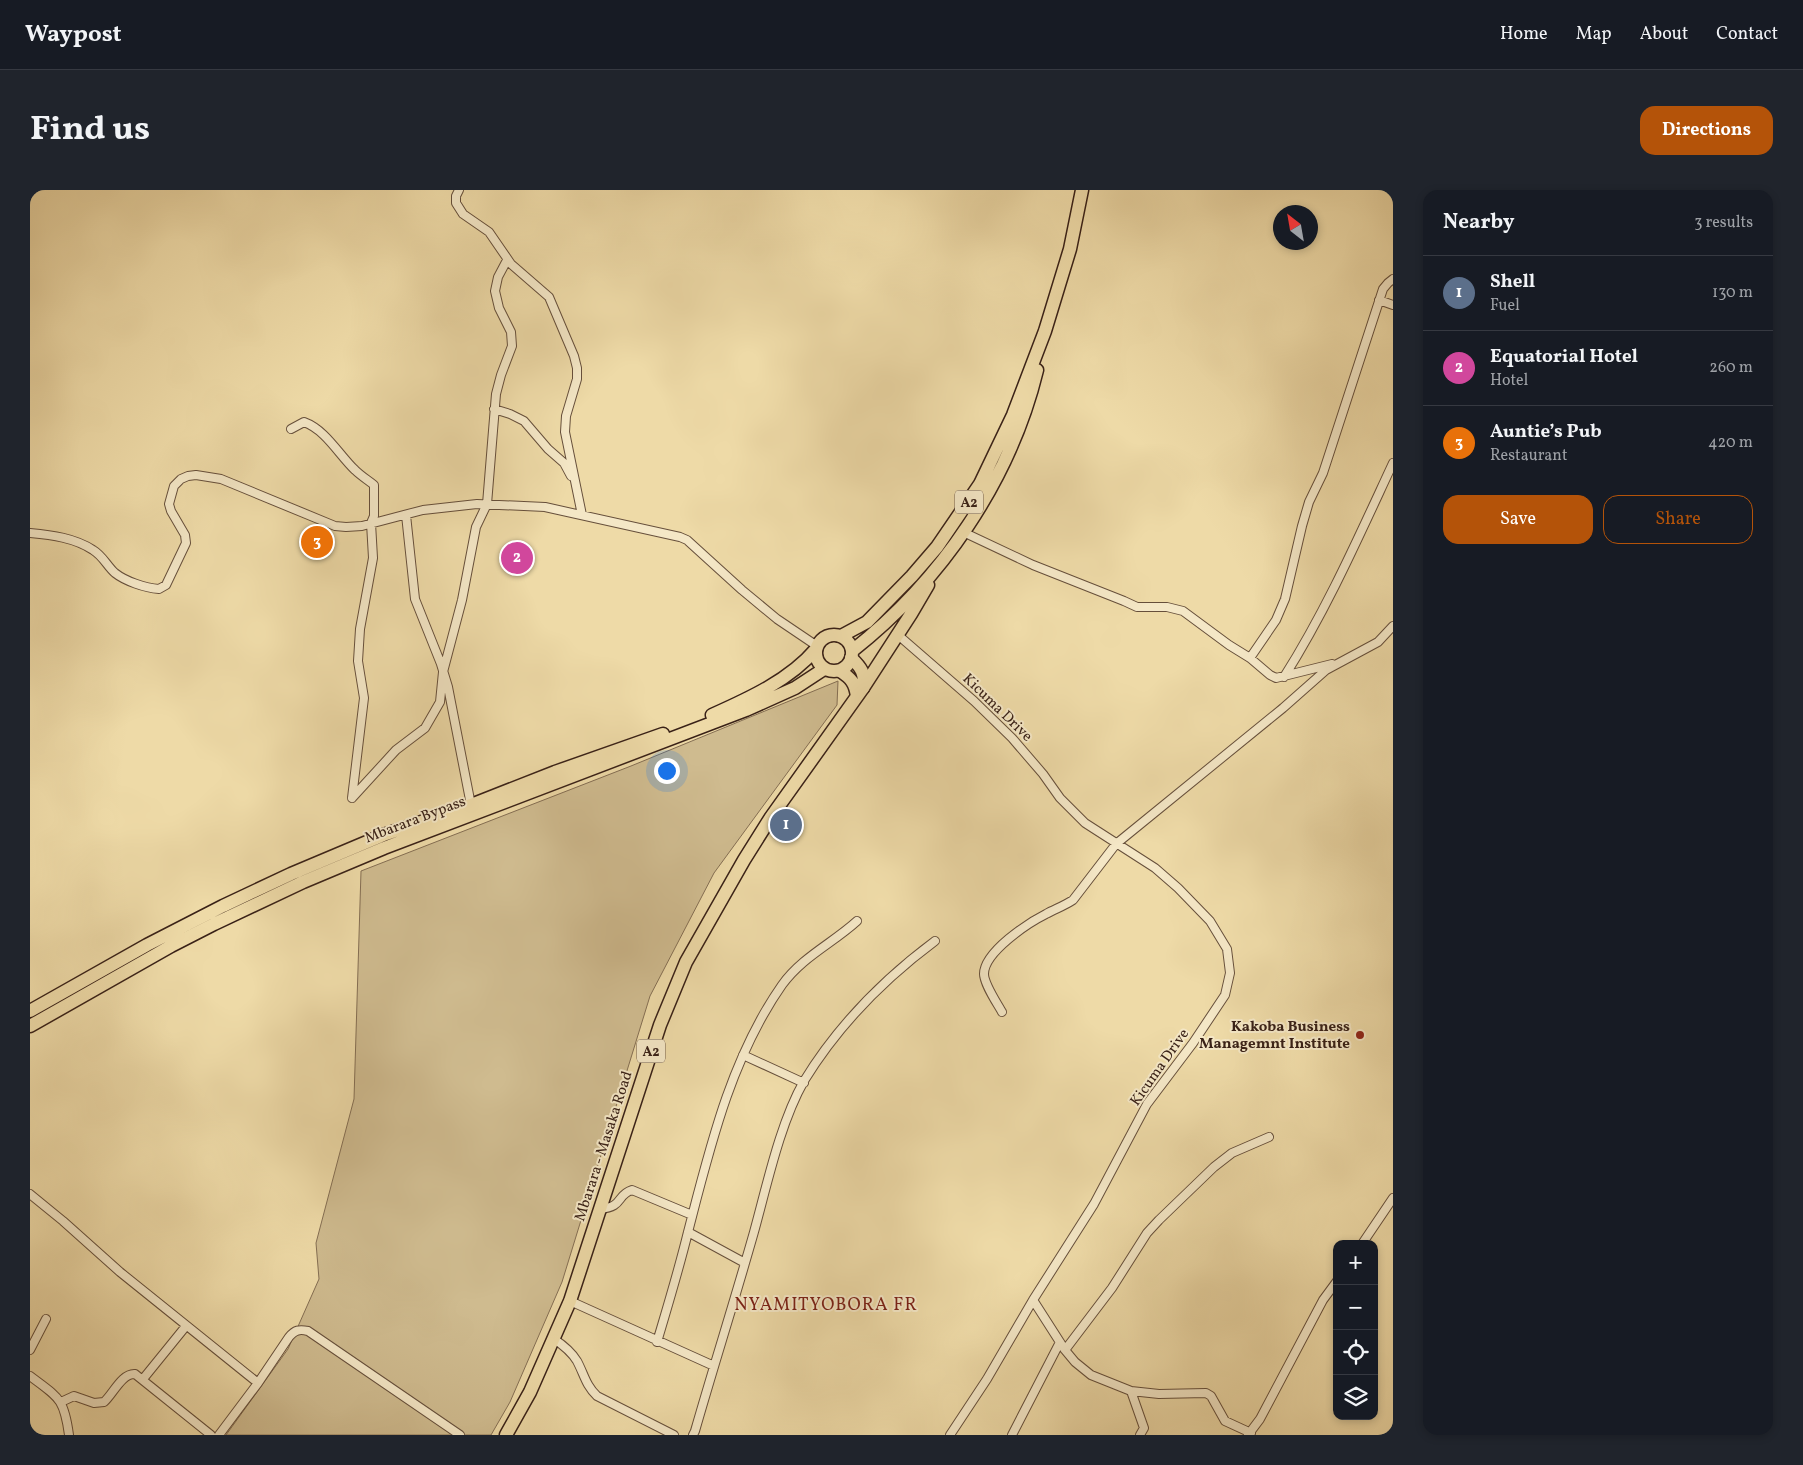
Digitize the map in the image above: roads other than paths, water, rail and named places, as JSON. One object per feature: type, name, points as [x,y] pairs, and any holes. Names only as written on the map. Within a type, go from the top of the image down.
[{"type":"main road","name":"A2","points":[[860,692],[898,635],[907,610],[963,532],[1005,461],[1031,396],[1045,331],[1070,248],[1082,190]]},
{"type":"main road","name":"A2","points":[[816,647],[820,640],[828,635],[841,636],[867,622],[886,605],[937,547],[980,484],[1012,415],[1045,331]]},
{"type":"main road","name":"A2","points":[[840,670],[847,666],[852,654],[875,632],[907,610]]},
{"type":"main road","points":[[841,636],[849,642],[852,654],[864,674],[860,692]]},
{"type":"main road","points":[[816,647],[816,660],[824,669],[831,672],[840,670],[851,678],[860,692]]},
{"type":"main road","name":"Mbarara Bypass","points":[[30,1011],[106,967],[223,906],[291,874],[386,834],[471,805],[555,772],[667,732],[731,706],[780,679],[807,659],[816,647]]},
{"type":"main road","name":"Mbarara Bypass","points":[[30,1026],[188,937],[303,882],[384,848],[746,710],[795,688],[824,669]]},
{"type":"main road","name":"Mbarara - Masaka Road","points":[[506,1435],[530,1392],[570,1301],[660,1025],[686,962],[744,860],[771,817],[860,692]]},
{"type":"street","points":[[459,190],[456,202],[463,214],[489,232],[507,260],[516,270],[540,288],[548,297],[574,356],[577,379],[566,416],[564,432],[582,515]]},
{"type":"street","points":[[291,430],[304,422],[311,425],[332,444],[355,470],[374,485],[374,516],[371,523],[373,558],[360,629],[358,661],[364,698],[352,798],[396,750],[425,728],[440,702],[443,672],[462,600],[476,527],[487,504],[494,409],[501,375],[512,346],[511,332],[495,299],[494,291],[498,277],[507,260]]},
{"type":"street","points":[[1250,658],[1276,620],[1285,599],[1309,502],[1323,473],[1383,289],[1393,279]]},
{"type":"street","points":[[1379,300],[1393,305]]},
{"type":"street","points":[[494,409],[524,421],[548,449],[564,462],[576,484]]},
{"type":"street","points":[[1284,676],[1304,645],[1339,581],[1393,463]]},
{"type":"street","points":[[30,533],[61,537],[81,543],[95,551],[119,575],[130,581],[159,589],[166,585],[186,543],[185,535],[170,511],[169,504],[174,486],[181,479],[188,476],[196,475],[221,479],[335,526],[346,527],[455,505],[487,504],[544,507],[687,540],[742,590],[777,619],[816,647]]},
{"type":"street","points":[[406,515],[415,599],[448,687],[471,805]]},
{"type":"street","points":[[963,532],[1033,565],[1137,607],[1167,607],[1184,611],[1276,678],[1336,663],[1378,642],[1393,626]]},
{"type":"street","name":"Kicuma Drive","points":[[898,635],[974,701],[1012,738],[1043,774],[1060,798],[1085,823],[1156,868],[1178,888],[1210,921],[1227,949],[1230,973],[1225,995],[1193,1043],[1147,1104],[1094,1204],[1033,1300],[987,1379],[950,1435]]},
{"type":"street","points":[[1002,1012],[984,975],[986,965],[992,954],[1044,914],[1073,900],[1116,844],[1336,663]]},
{"type":"street","points":[[657,1342],[707,1158],[743,1055],[755,1029],[783,984],[804,962],[857,921]]},
{"type":"street","points":[[692,1435],[695,1431],[780,1140],[804,1083],[830,1042],[852,1017],[908,961],[935,941]]},
{"type":"street","points":[[743,1055],[804,1083]]},
{"type":"street","points":[[1066,1350],[1112,1288],[1147,1233],[1159,1220],[1214,1167],[1232,1153],[1269,1136]]},
{"type":"street","points":[[600,1209],[616,1205],[627,1191],[632,1190],[639,1191],[692,1215]]},
{"type":"street","points":[[30,1194],[120,1272],[258,1383]]},
{"type":"street","points":[[1365,1240],[1393,1198]]},
{"type":"street","points":[[688,1232],[745,1263]]},
{"type":"street","points":[[1033,1300],[1075,1362],[1091,1374],[1131,1391],[1159,1394],[1206,1393],[1210,1396],[1225,1422],[1249,1434],[1323,1300],[1334,1285]]},
{"type":"street","points":[[570,1301],[657,1342],[714,1366]]},
{"type":"street","points":[[30,1350],[46,1319]]},
{"type":"street","points":[[143,1378],[186,1326]]},
{"type":"street","points":[[219,1435],[258,1383],[293,1331],[303,1330],[308,1331],[460,1435]]},
{"type":"street","points":[[554,1339],[566,1347],[572,1354],[590,1390],[597,1396],[674,1435]]},
{"type":"street","points":[[1012,1435],[1060,1342]]},
{"type":"street","points":[[61,1402],[74,1396],[94,1403],[104,1402],[128,1375],[135,1374],[143,1378],[211,1435]]},
{"type":"street","points":[[30,1376],[55,1395],[61,1402],[66,1413],[69,1435]]},
{"type":"street","points":[[1131,1391],[1144,1428],[1140,1435]]},
{"type":"place","name":"Auntie’s Pub","points":[[317,542]]},
{"type":"place","name":"Equatorial Hotel","points":[[517,558]]},
{"type":"place","name":"Shell","points":[[786,825]]},
{"type":"place","name":"Kakoba Business Managemnt Institute","points":[[1360,1035]]},
{"type":"district","name":"NYAMITYOBORA FR","points":[[826,1304]]}]
